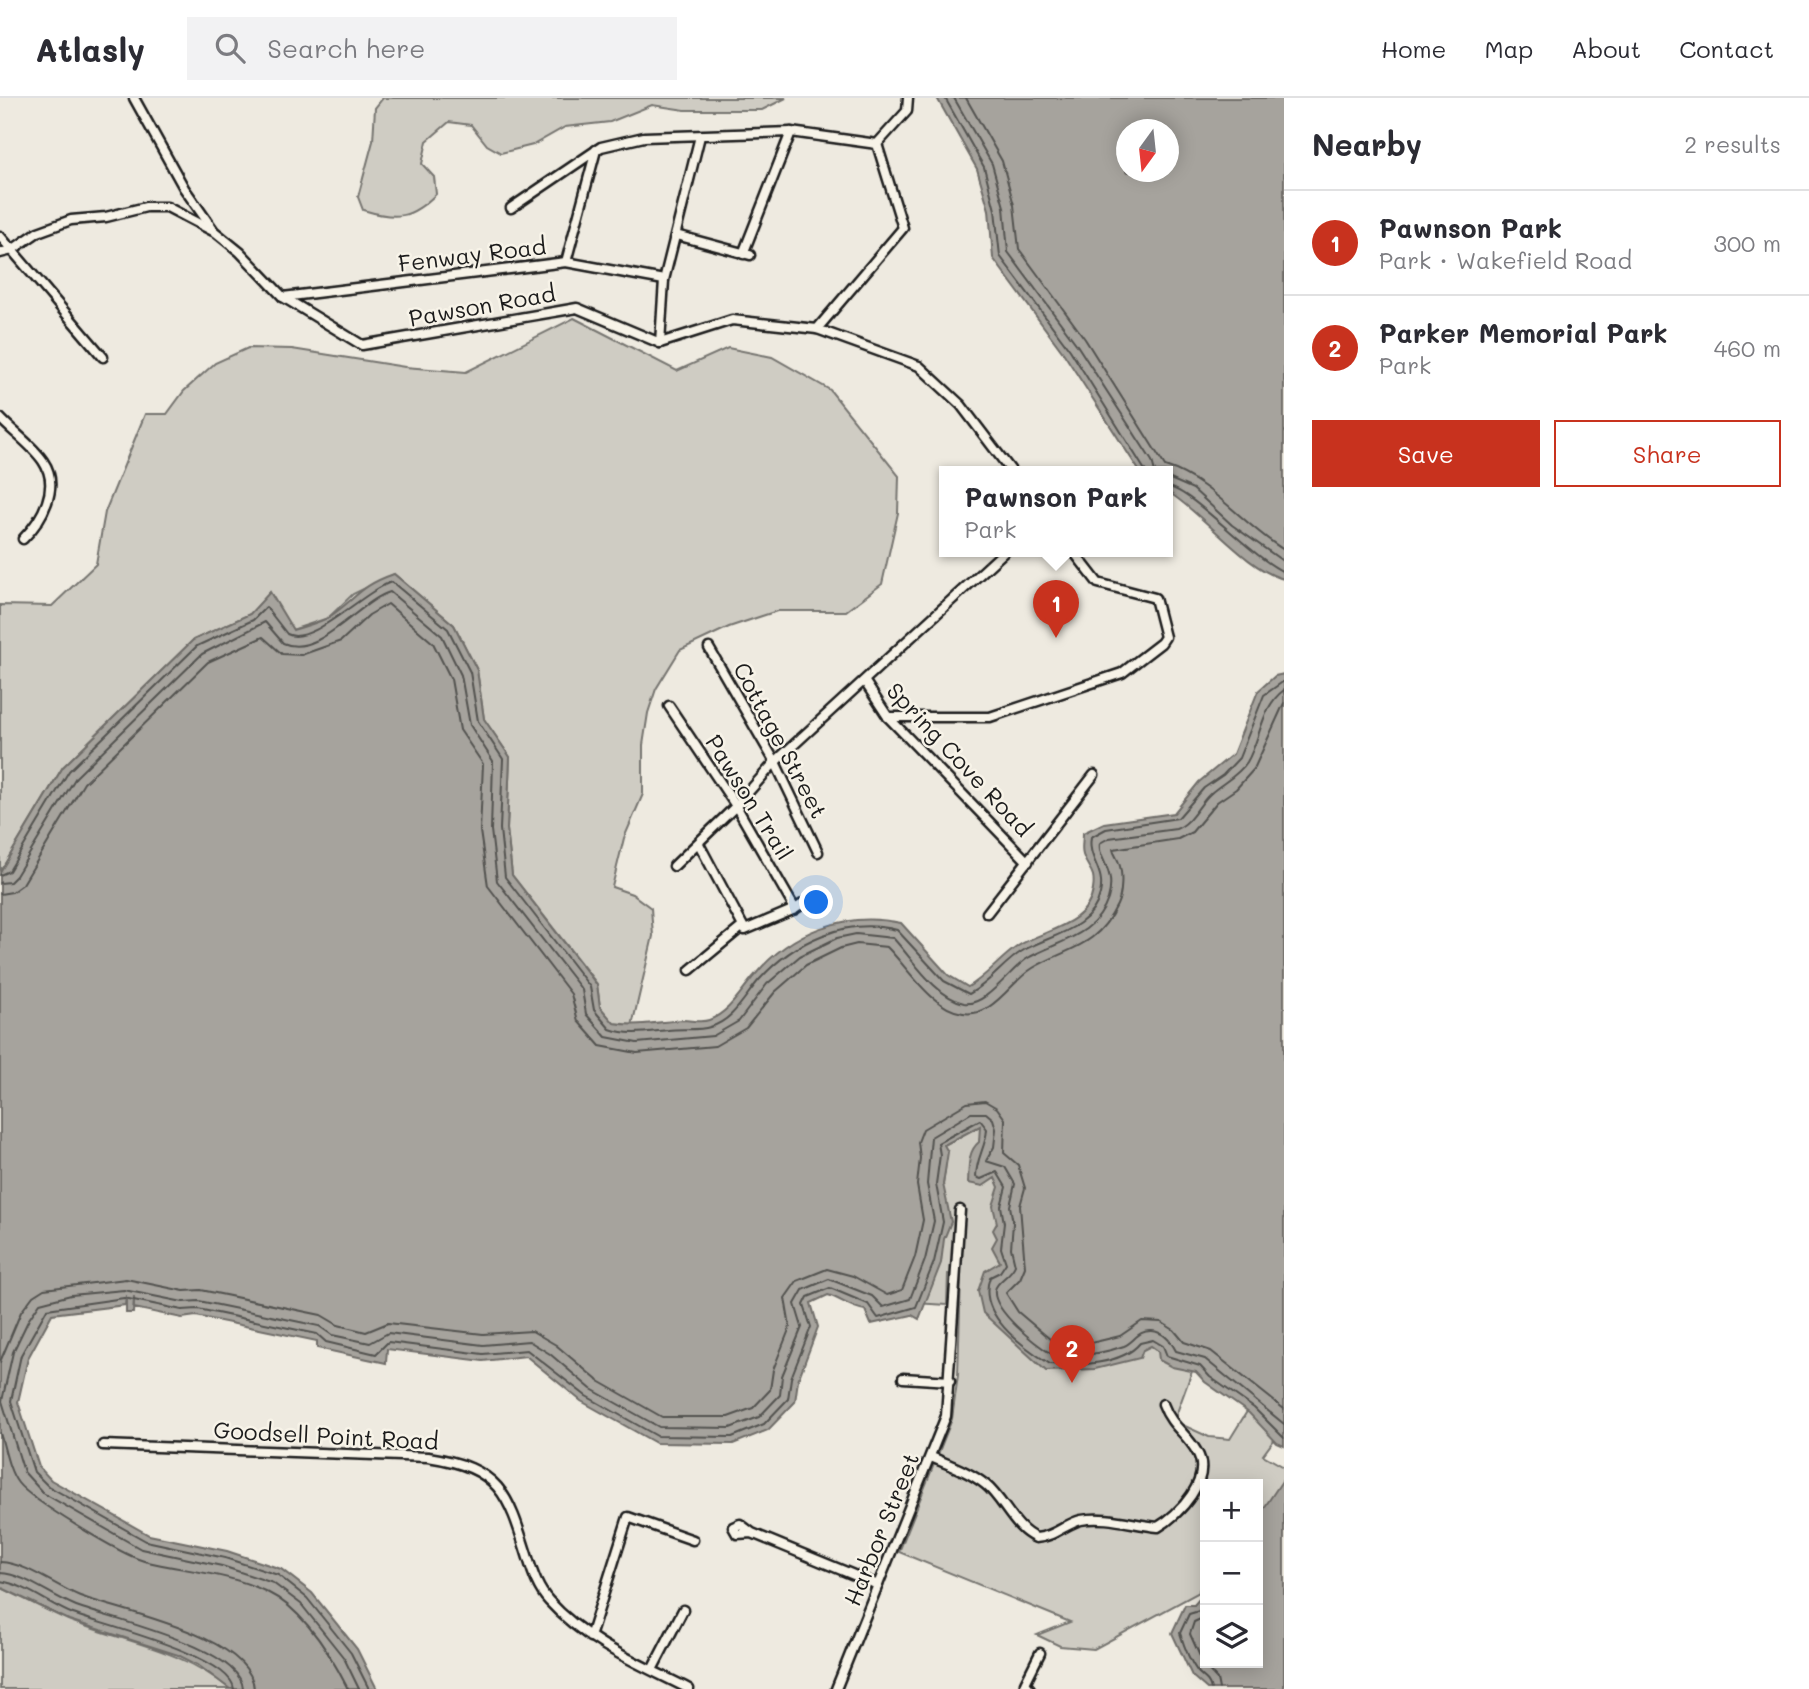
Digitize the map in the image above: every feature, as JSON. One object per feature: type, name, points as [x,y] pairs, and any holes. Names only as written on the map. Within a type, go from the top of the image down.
[{"type":"street","name":"Pawson Road","points":[[134,98],[184,188],[214,231],[240,252],[283,297],[362,345],[577,308],[660,343]]},
{"type":"street","points":[[877,144],[907,111],[908,98]]},
{"type":"street","points":[[511,208],[596,150],[644,137],[791,132],[877,144]]},
{"type":"street","points":[[677,235],[747,254],[791,132]]},
{"type":"street","points":[[700,136],[664,280],[660,343],[732,320],[817,329],[919,366],[961,405],[1007,466]]},
{"type":"street","points":[[817,329],[903,228],[877,144]]},
{"type":"street","points":[[566,262],[596,150]]},
{"type":"street","points":[[0,253],[12,250],[38,232],[71,220],[106,217],[146,207],[167,207],[214,231]]},
{"type":"street","points":[[0,236],[103,357]]},
{"type":"street","name":"Fenway Road","points":[[283,297],[566,262],[664,280]]},
{"type":"street","points":[[0,418],[43,461],[49,476],[50,490],[44,512],[23,539]]},
{"type":"street","points":[[674,866],[736,806],[775,762],[999,557]]},
{"type":"street","points":[[888,717],[990,717],[1122,673],[1161,643],[1165,637],[1155,598],[1098,583],[1078,557]]},
{"type":"street","name":"Cottage Street","points":[[709,648],[775,762],[818,852]]},
{"type":"street","name":"Spring Cove Road","points":[[865,682],[888,717],[1028,862]]},
{"type":"street","name":"Pawson Trail","points":[[669,706],[736,806],[795,909]]},
{"type":"street","points":[[987,913],[1094,775]]},
{"type":"street","points":[[699,844],[745,930],[795,909],[819,893]]},
{"type":"street","points":[[690,970],[742,927]]},
{"type":"street","name":"Harbor Street","points":[[836,1689],[932,1457],[946,1416],[960,1210]]},
{"type":"street","points":[[903,1378],[950,1381]]},
{"type":"street","points":[[932,1457],[961,1469],[987,1486],[1024,1531],[1036,1538],[1052,1535],[1079,1520],[1098,1519],[1158,1527],[1187,1502],[1199,1475],[1200,1461],[1196,1449],[1170,1422],[1163,1404]]},
{"type":"street","name":"Goodsell Point Road","points":[[103,1444],[428,1457],[464,1466],[495,1483],[504,1492],[543,1593],[563,1615],[590,1637],[689,1689]]},
{"type":"street","points":[[590,1637],[628,1517],[692,1540]]},
{"type":"street","points":[[752,1533],[878,1585]]},
{"type":"street","points":[[652,1670],[683,1610]]},
{"type":"street","points":[[1030,1689],[1025,1683],[1040,1653]]},
{"type":"shaded area","points":[[383,98],[786,98],[762,110],[685,110],[652,105],[610,122],[565,127],[533,145],[501,153],[487,145],[471,125],[449,122],[427,141],[422,164],[434,177],[436,194],[411,213],[394,216],[363,210],[358,197],[373,141],[375,108]]},
{"type":"shaded area","points":[[574,318],[677,371],[728,348],[772,357],[830,390],[899,476],[898,513],[882,584],[846,611],[777,611],[729,627],[680,650],[656,689],[648,713],[643,745],[643,794],[624,838],[612,887],[632,894],[651,908],[653,936],[632,1026],[614,1024],[600,1007],[597,984],[512,875],[507,829],[510,757],[484,719],[477,670],[454,625],[394,574],[353,594],[328,618],[292,630],[270,593],[250,614],[193,640],[63,767],[0,872],[0,605],[52,606],[96,564],[105,512],[145,414],[167,414],[184,391],[215,363],[248,348],[292,349],[405,367],[466,372]]},
{"type":"shaded area","points":[[981,1125],[996,1174],[1146,1344],[1195,1363],[1174,1421],[1209,1437],[1230,1439],[1251,1405],[1282,1429],[1263,1455],[1284,1467],[1284,1489],[1263,1516],[1263,1479],[1200,1479],[1200,1592],[1094,1649],[1060,1646],[1037,1635],[1070,1622],[899,1552],[952,1419],[958,1375],[961,1275],[948,1274],[947,1305],[915,1303],[941,1196],[945,1174],[944,1145]]},
{"type":"shaded area","points":[[0,1587],[68,1620],[173,1655],[212,1675],[230,1689],[0,1689]]},
{"type":"water","points":[[937,98],[1284,98],[1284,579],[1255,565],[1173,495],[1173,466],[1136,466],[1064,354],[993,258],[989,210],[977,169]]},
{"type":"water","points":[[394,574],[454,625],[477,670],[484,719],[510,757],[507,829],[512,875],[597,985],[600,1007],[614,1023],[709,1020],[729,1007],[754,976],[785,947],[820,928],[860,920],[901,923],[948,975],[968,987],[1018,946],[1063,926],[1083,912],[1094,883],[1082,853],[1083,833],[1104,823],[1174,813],[1199,782],[1233,754],[1258,691],[1275,676],[1284,674],[1284,1446],[1277,1443],[1249,1413],[1205,1382],[1196,1372],[1172,1367],[1159,1360],[1158,1351],[1151,1346],[1143,1350],[1140,1358],[1095,1369],[1046,1371],[983,1313],[978,1291],[985,1271],[1000,1262],[992,1247],[997,1238],[993,1230],[997,1223],[993,1206],[999,1187],[995,1178],[983,1186],[968,1183],[969,1161],[979,1142],[980,1126],[944,1145],[948,1152],[943,1184],[951,1222],[944,1239],[941,1263],[919,1319],[912,1315],[871,1324],[865,1310],[828,1295],[811,1303],[818,1327],[798,1380],[795,1402],[768,1430],[733,1444],[656,1443],[581,1401],[526,1356],[483,1361],[387,1349],[386,1363],[317,1348],[317,1341],[196,1316],[182,1318],[134,1308],[134,1296],[133,1313],[126,1313],[126,1295],[125,1305],[52,1314],[28,1358],[18,1402],[39,1467],[51,1480],[149,1535],[227,1551],[281,1569],[312,1593],[357,1649],[377,1689],[230,1689],[198,1665],[178,1655],[69,1620],[0,1587],[0,872],[63,767],[193,640],[250,614],[270,592],[293,630],[317,623],[329,617],[365,588]]},
{"type":"water","points":[[1284,1478],[1284,1689],[1207,1689],[1192,1676],[1172,1633],[1185,1605],[1194,1605],[1200,1598],[1200,1668],[1263,1668],[1263,1510]]},
{"type":"place","name":"Pawnson Park","points":[[1056,638]]},
{"type":"place","name":"Parker Memorial Park","points":[[1072,1383]]}]
